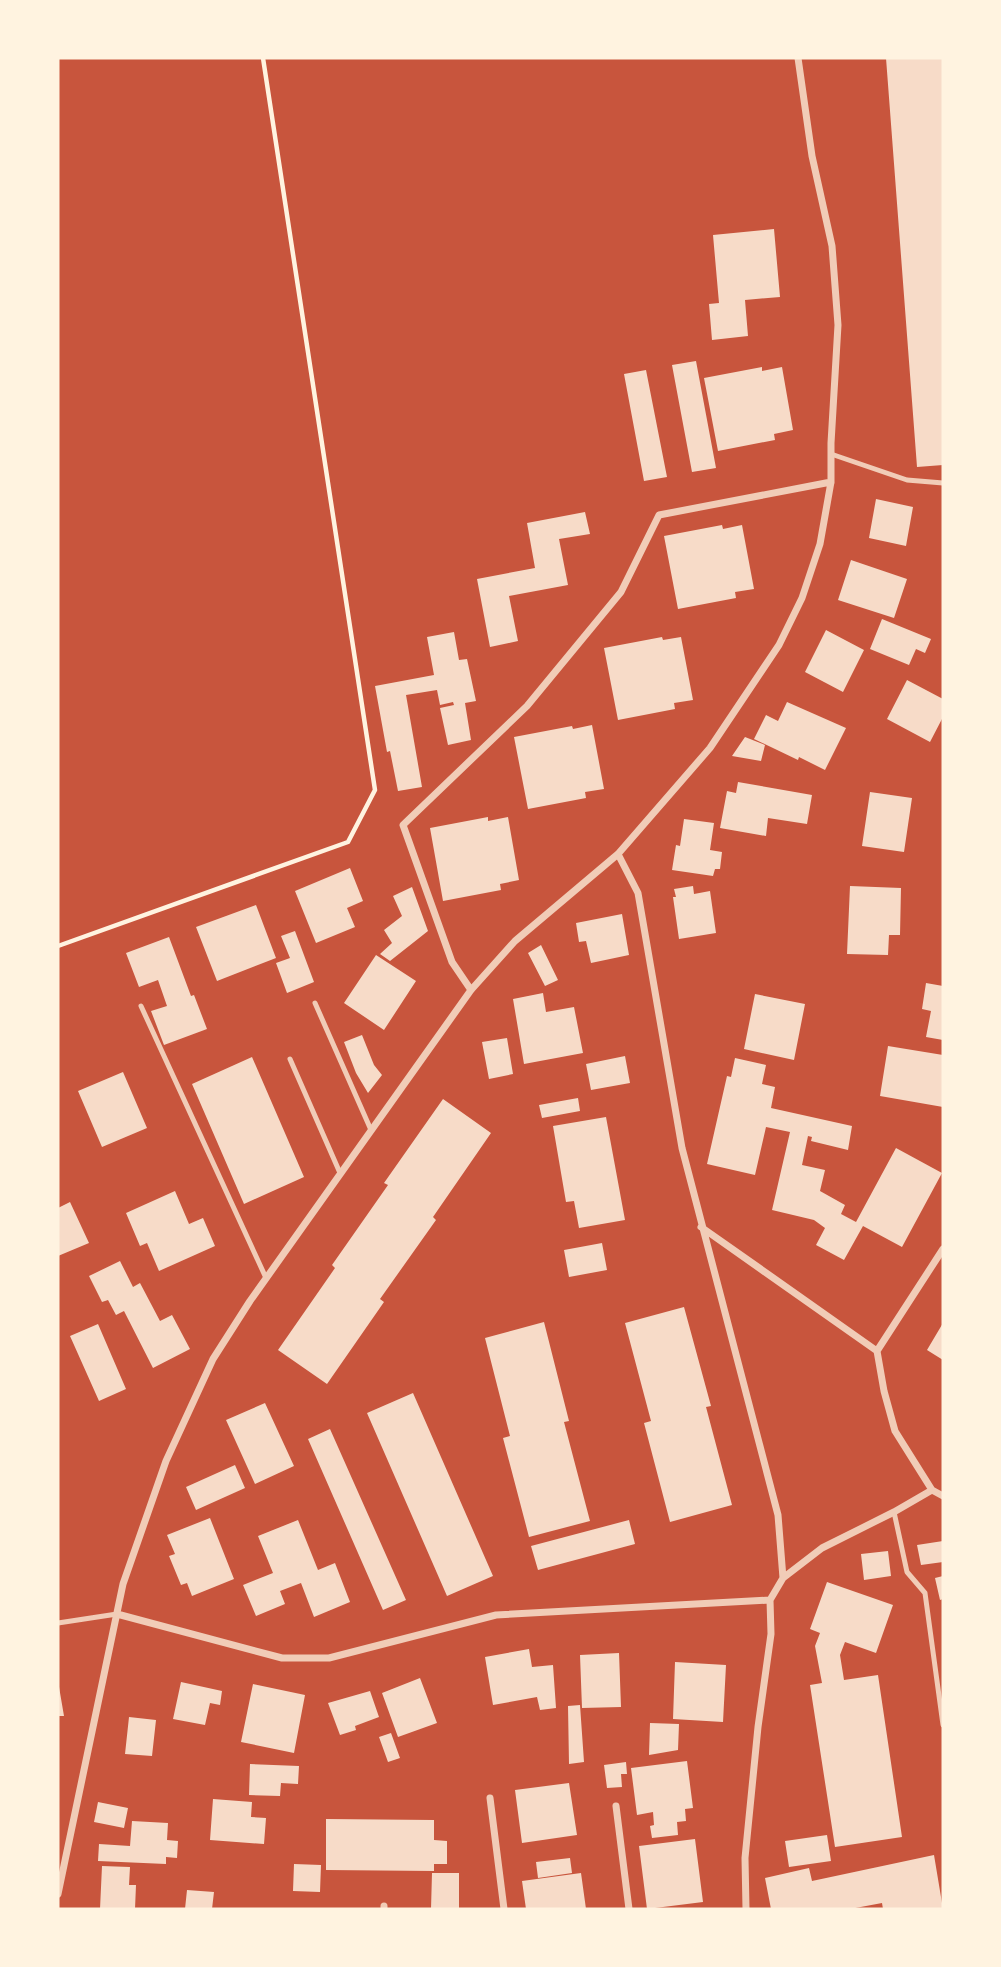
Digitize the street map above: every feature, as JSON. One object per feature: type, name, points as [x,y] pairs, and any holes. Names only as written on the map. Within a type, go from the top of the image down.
[{"type":"street","points":[[58,1894],[123,1584],[166,1461],[213,1359],[266,1278],[471,990],[515,941],[618,854],[710,748],[779,645],[802,598],[820,544],[831,482],[837,312],[832,246],[812,156],[798,58]]},
{"type":"street","points":[[471,990],[452,962],[403,825],[527,706],[621,592],[659,515],[831,482]]},
{"type":"street","points":[[618,854],[638,892],[682,1148],[778,1515],[783,1578]]},
{"type":"street","points":[[701,1227],[877,1351]]},
{"type":"street","points":[[943,1250],[877,1351],[895,1431],[932,1490],[943,1496]]},
{"type":"street","points":[[746,1909],[745,1858],[758,1727],[771,1634],[770,1600],[783,1578],[822,1548],[932,1490]]},
{"type":"street","points":[[117,1614],[282,1658],[329,1658],[496,1615],[770,1600]]},
{"type":"street","points":[[490,1798],[504,1909]]},
{"type":"street","points":[[616,1806],[629,1909]]},
{"type":"lane","points":[[831,454],[907,480],[943,483]]},
{"type":"lane","points":[[315,1003],[371,1130]]},
{"type":"lane","points":[[141,1006],[266,1278]]},
{"type":"lane","points":[[290,1059],[340,1173]]},
{"type":"lane","points":[[894,1512],[907,1572],[925,1593],[943,1726]]},
{"type":"lane","points":[[58,1623],[117,1614]]},
{"type":"path","points":[[58,946],[348,842],[375,790],[263,58]]},
{"type":"building","points":[[886,58],[943,58],[943,465],[917,467]]},
{"type":"building","points":[[774,229],[780,297],[745,300],[748,336],[712,340],[709,304],[719,303],[713,235]]},
{"type":"building","points":[[696,361],[716,468],[692,472],[672,365]]},
{"type":"building","points":[[762,367],[762,371],[782,367],[793,430],[774,434],[775,440],[718,451],[704,378]]},
{"type":"building","points":[[646,370],[667,477],[644,481],[624,374]]},
{"type":"building","points":[[876,499],[913,507],[906,546],[869,538]]},
{"type":"building","points":[[585,512],[590,534],[559,539],[568,585],[509,596],[518,641],[490,647],[477,579],[535,568],[527,523]]},
{"type":"building","points":[[722,525],[723,529],[742,525],[754,589],[735,592],[736,598],[678,609],[664,536]]},
{"type":"building","points":[[851,560],[907,579],[894,618],[838,600]]},
{"type":"building","points":[[882,619],[931,639],[925,653],[916,649],[909,665],[870,649]]},
{"type":"building","points":[[826,630],[864,650],[843,692],[805,672]]},
{"type":"building","points":[[454,632],[459,660],[467,659],[476,701],[465,703],[471,740],[448,745],[440,708],[454,705],[453,702],[440,705],[437,690],[406,695],[422,787],[398,791],[390,751],[387,752],[375,686],[434,675],[427,637]]},
{"type":"building","points":[[662,637],[663,640],[681,637],[693,700],[674,703],[675,709],[618,720],[604,648]]},
{"type":"building","points":[[907,680],[943,699],[943,717],[930,742],[887,719]]},
{"type":"building","points":[[787,702],[846,728],[825,770],[754,739],[766,715],[778,721]]},
{"type":"building","points":[[592,725],[604,789],[585,792],[586,798],[528,809],[514,737]]},
{"type":"building","points":[[745,737],[765,745],[761,761],[732,756]]},
{"type":"building","points":[[738,782],[812,795],[807,824],[768,818],[766,836],[720,828],[727,791],[736,793]]},
{"type":"building","points":[[870,792],[912,798],[904,852],[862,846]]},
{"type":"building","points":[[488,817],[488,821],[508,817],[519,880],[500,884],[501,890],[443,901],[430,828]]},
{"type":"building","points":[[684,819],[714,823],[710,850],[722,852],[720,869],[715,869],[713,876],[672,870],[676,845],[680,846]]},
{"type":"building","points":[[350,868],[363,901],[347,908],[355,927],[316,943],[295,891]]},
{"type":"building","points":[[693,886],[694,894],[710,891],[716,933],[679,939],[674,889]]},
{"type":"building","points":[[850,886],[901,888],[900,935],[889,935],[888,955],[847,954]]},
{"type":"building","points":[[412,887],[428,931],[390,961],[380,954],[392,943],[384,930],[402,916],[393,896]]},
{"type":"building","points":[[256,905],[276,958],[217,981],[196,927]]},
{"type":"building","points":[[622,914],[629,955],[591,963],[586,941],[579,942],[576,923]]},
{"type":"building","points":[[295,931],[314,982],[287,993],[276,963],[290,958],[281,936]]},
{"type":"building","points":[[169,937],[191,996],[194,995],[207,1029],[164,1045],[151,1011],[167,1006],[158,980],[139,987],[126,953]]},
{"type":"building","points":[[541,945],[558,980],[545,986],[528,953]]},
{"type":"building","points":[[376,955],[416,981],[384,1030],[344,1003]]},
{"type":"building","points":[[926,983],[943,986],[943,1040],[926,1037],[931,1011],[922,1009]]},
{"type":"building","points":[[543,993],[546,1012],[574,1007],[583,1053],[524,1064],[513,999]]},
{"type":"building","points":[[755,994],[805,1004],[794,1060],[744,1049]]},
{"type":"building","points":[[362,1035],[374,1065],[382,1075],[368,1093],[356,1073],[344,1042]]},
{"type":"building","points":[[507,1038],[513,1074],[489,1079],[482,1042]]},
{"type":"building","points":[[888,1046],[943,1055],[943,1107],[880,1096]]},
{"type":"building","points":[[625,1056],[630,1083],[591,1090],[586,1064]]},
{"type":"building","points":[[252,1057],[304,1177],[244,1204],[192,1084]]},
{"type":"building","points":[[735,1058],[766,1065],[762,1084],[775,1087],[771,1108],[852,1126],[848,1150],[811,1141],[812,1137],[808,1136],[802,1165],[825,1170],[820,1191],[845,1205],[841,1214],[856,1222],[896,1148],[942,1173],[902,1247],[863,1226],[844,1260],[816,1245],[825,1228],[814,1220],[772,1210],[790,1132],[766,1127],[755,1175],[707,1164],[727,1076],[731,1077]]},
{"type":"building","points":[[123,1072],[147,1128],[102,1147],[78,1091]]},
{"type":"building","points":[[578,1098],[580,1111],[542,1118],[539,1105]]},
{"type":"building","points":[[443,1099],[491,1133],[433,1217],[436,1220],[380,1299],[384,1302],[327,1384],[278,1350],[335,1268],[332,1265],[388,1185],[384,1183]]},
{"type":"building","points":[[606,1117],[625,1220],[579,1228],[574,1201],[566,1202],[553,1126]]},
{"type":"building","points":[[175,1191],[189,1224],[203,1218],[215,1246],[159,1271],[147,1243],[140,1246],[126,1213]]},
{"type":"building","points":[[70,1202],[89,1243],[58,1256],[58,1208]]},
{"type":"building","points":[[602,1243],[607,1270],[569,1277],[564,1250]]},
{"type":"building","points":[[120,1261],[133,1287],[140,1283],[160,1321],[172,1315],[190,1349],[153,1368],[124,1311],[116,1315],[108,1300],[102,1302],[89,1276]]},
{"type":"building","points":[[684,1307],[711,1406],[706,1407],[732,1505],[670,1522],[644,1423],[651,1421],[625,1323]]},
{"type":"building","points":[[544,1322],[569,1421],[564,1422],[590,1521],[529,1537],[503,1438],[510,1436],[485,1338]]},
{"type":"building","points":[[943,1323],[943,1360],[927,1350]]},
{"type":"building","points":[[98,1324],[126,1389],[99,1401],[70,1336]]},
{"type":"building","points":[[413,1393],[493,1576],[447,1596],[367,1413]]},
{"type":"building","points":[[265,1403],[294,1466],[255,1484],[226,1420]]},
{"type":"building","points":[[330,1429],[406,1600],[383,1610],[308,1439]]},
{"type":"building","points":[[235,1465],[245,1488],[196,1510],[186,1487]]},
{"type":"building","points":[[210,1518],[234,1579],[192,1596],[187,1583],[181,1585],[169,1556],[175,1554],[167,1535]]},
{"type":"building","points":[[298,1520],[318,1570],[335,1563],[350,1602],[314,1617],[301,1583],[280,1591],[285,1604],[256,1616],[243,1585],[273,1573],[258,1536]]},
{"type":"building","points":[[629,1520],[635,1544],[538,1570],[531,1546]]},
{"type":"building","points":[[943,1541],[943,1562],[921,1565],[917,1545]]},
{"type":"building","points":[[888,1551],[891,1576],[864,1580],[861,1554]]},
{"type":"building","points":[[943,1576],[943,1599],[940,1600],[935,1578]]},
{"type":"building","points":[[827,1582],[893,1605],[876,1653],[845,1642],[840,1655],[844,1680],[878,1675],[902,1837],[835,1847],[810,1685],[822,1683],[815,1646],[820,1633],[810,1629]]},
{"type":"building","points":[[529,1649],[532,1667],[553,1665],[556,1708],[540,1710],[537,1697],[493,1705],[485,1657]]},
{"type":"building","points":[[619,1653],[621,1707],[582,1708],[580,1655]]},
{"type":"building","points":[[675,1662],[726,1665],[723,1722],[673,1719]]},
{"type":"building","points":[[420,1678],[437,1723],[398,1737],[382,1693]]},
{"type":"building","points":[[58,1681],[64,1716],[58,1716]]},
{"type":"building","points":[[181,1682],[222,1691],[220,1705],[210,1703],[205,1725],[173,1719]]},
{"type":"building","points":[[253,1684],[305,1695],[294,1753],[241,1742]]},
{"type":"building","points":[[370,1691],[379,1717],[355,1726],[356,1730],[340,1735],[328,1703]]},
{"type":"building","points":[[580,1705],[584,1762],[569,1764],[568,1706]]},
{"type":"building","points":[[129,1717],[156,1720],[152,1756],[125,1754]]},
{"type":"building","points":[[650,1723],[679,1724],[678,1750],[649,1755]]},
{"type":"building","points":[[391,1733],[400,1758],[388,1762],[379,1737]]},
{"type":"building","points":[[687,1761],[693,1808],[685,1809],[686,1821],[677,1822],[678,1835],[652,1838],[650,1826],[654,1825],[653,1812],[637,1815],[631,1768]]},
{"type":"building","points":[[626,1762],[627,1774],[621,1774],[622,1787],[607,1788],[604,1765]]},
{"type":"building","points":[[250,1764],[299,1766],[298,1784],[281,1783],[280,1796],[249,1795]]},
{"type":"building","points":[[569,1783],[577,1835],[522,1843],[515,1790]]},
{"type":"building","points":[[213,1799],[252,1802],[251,1817],[266,1818],[264,1844],[210,1840]]},
{"type":"building","points":[[98,1802],[128,1808],[124,1828],[94,1822]]},
{"type":"building","points":[[326,1819],[434,1820],[434,1840],[447,1841],[447,1864],[434,1864],[434,1871],[326,1870]]},
{"type":"building","points":[[132,1821],[168,1823],[167,1840],[178,1841],[177,1858],[166,1857],[166,1864],[98,1861],[99,1844],[130,1846]]},
{"type":"building","points":[[827,1835],[831,1861],[789,1867],[785,1841]]},
{"type":"building","points":[[695,1839],[703,1902],[647,1909],[639,1846]]},
{"type":"building","points":[[934,1855],[943,1909],[883,1909],[882,1903],[850,1909],[771,1909],[765,1878],[809,1868],[812,1881]]},
{"type":"building","points":[[570,1858],[572,1873],[538,1878],[536,1862]]},
{"type":"building","points":[[294,1864],[321,1865],[320,1892],[293,1891]]},
{"type":"building","points":[[102,1866],[130,1867],[129,1885],[136,1885],[135,1909],[100,1909]]},
{"type":"building","points":[[432,1873],[459,1873],[459,1909],[431,1909]]},
{"type":"building","points":[[581,1873],[586,1909],[526,1909],[522,1881]]},
{"type":"building","points":[[187,1890],[214,1892],[212,1909],[185,1909]]}]
